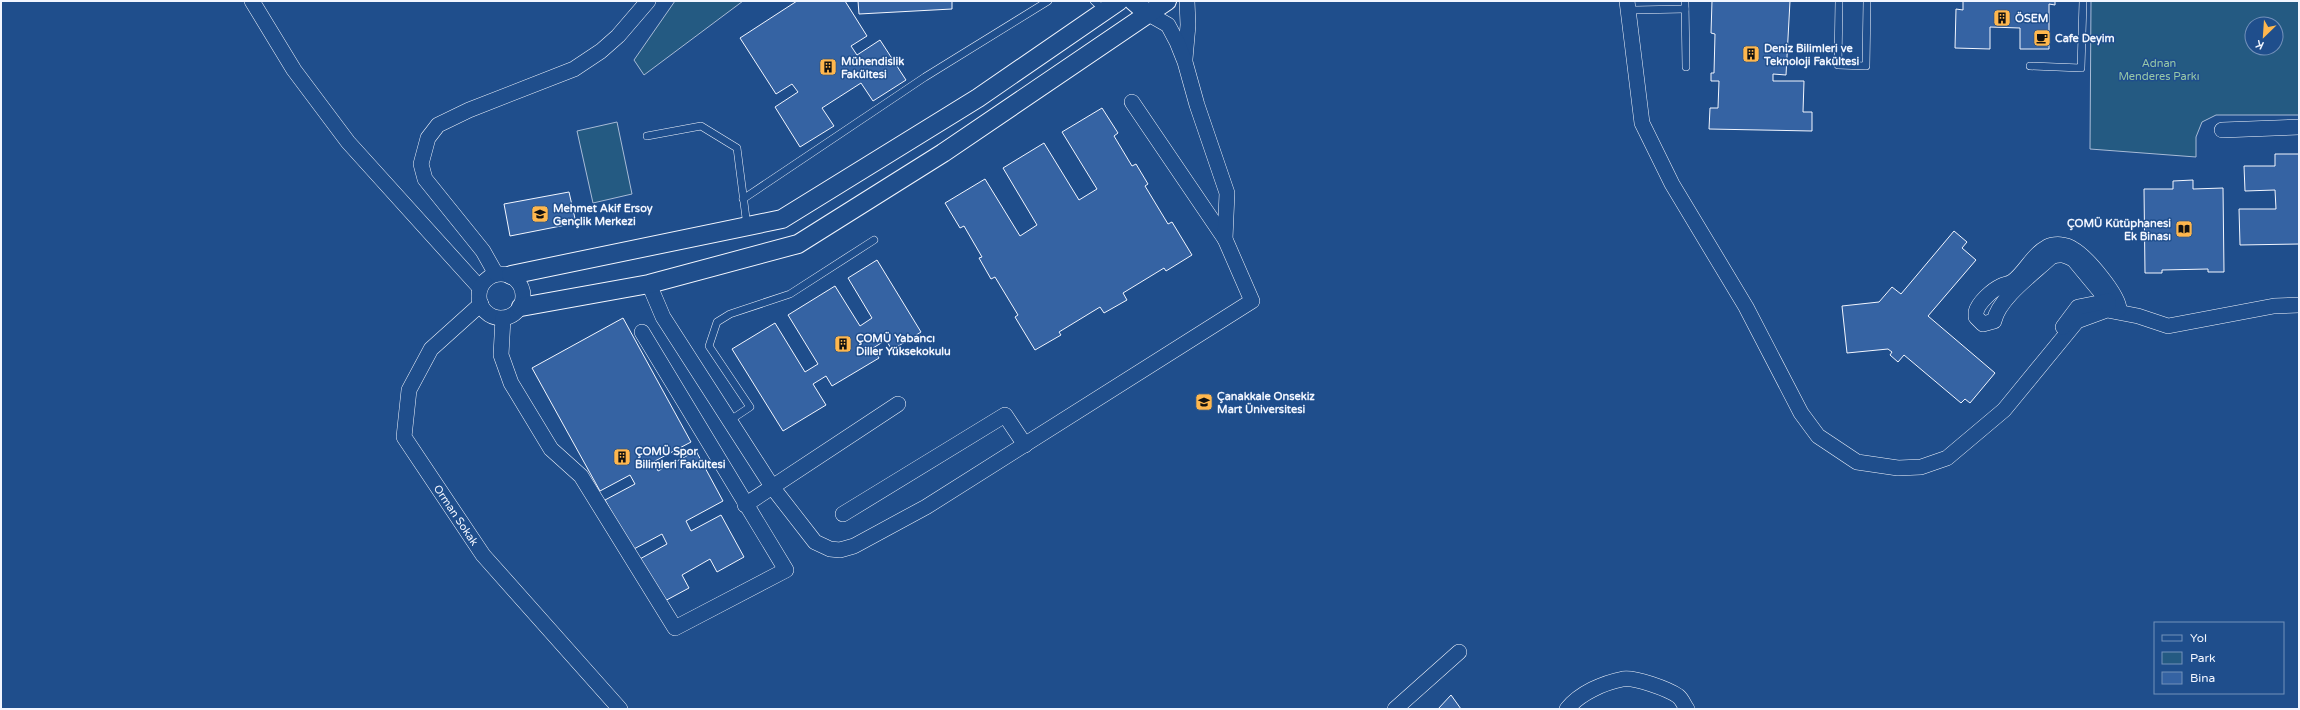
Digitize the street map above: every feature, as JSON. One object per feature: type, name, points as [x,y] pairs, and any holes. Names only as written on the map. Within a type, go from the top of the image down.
[{"type":"street","points":[[252,1],[294,70],[348,142],[480,288]]},
{"type":"street","points":[[521,307],[523,300],[521,286],[503,274],[425,179],[421,164],[428,138],[438,125],[468,110],[574,69],[602,51],[618,36],[648,1]]},
{"type":"street","points":[[1133,1],[1146,13],[1168,25],[1185,62],[1197,105],[1227,193],[1225,239]]},
{"type":"street","points":[[1106,4],[978,98],[782,219],[747,228],[503,274],[484,281],[480,288],[481,304],[488,314],[502,318],[510,316],[521,307],[650,284],[798,244],[943,154],[1121,34],[1146,13],[1166,1]]},
{"type":"street","points":[[1185,62],[1188,25],[1187,1]]},
{"type":"street","points":[[1631,4],[1649,123],[1676,182],[1750,304],[1806,411],[1822,432],[1860,457],[1899,463],[1922,462],[1945,453],[2000,403],[2078,307],[2113,306],[2173,316],[2247,303],[2299,297]]},
{"type":"street","points":[[650,284],[664,317],[729,421],[773,488],[815,542],[830,549],[840,550],[854,546],[926,507],[1252,301],[1225,239],[1132,102]]},
{"type":"street","points":[[2222,130],[2299,127]]},
{"type":"street","points":[[2113,306],[2111,290],[2074,249],[2058,245],[2047,247],[2012,282],[1991,292],[1976,312],[1976,317],[1983,324],[1994,321],[1998,310],[2016,290],[2051,257],[2057,254],[2067,256],[2074,260],[2113,306],[2168,326],[2274,306],[2299,305]]},
{"type":"street","name":"Orman Sokak","points":[[481,304],[431,349],[409,390],[404,436],[483,555],[620,709]]},
{"type":"street","points":[[502,318],[501,356],[510,383],[551,449],[580,476],[675,628],[786,570],[745,505],[642,332]]},
{"type":"street","points":[[745,505],[773,488],[898,404]]},
{"type":"street","points":[[843,514],[1005,415],[1025,445]]},
{"type":"street","points":[[1395,709],[1459,652]]},
{"type":"street","points":[[1567,709],[1572,702],[1594,689],[1624,679],[1642,682],[1679,697],[1687,709]]},
{"type":"lane","points":[[743,199],[925,77],[1048,1]]},
{"type":"lane","points":[[1685,1],[1686,67]]},
{"type":"lane","points":[[1839,1],[1838,65],[1866,66],[1867,1]]},
{"type":"lane","points":[[2030,66],[2081,68],[2083,1]]},
{"type":"lane","points":[[1631,4],[1685,9]]},
{"type":"lane","points":[[647,136],[701,126],[737,148],[747,228]]},
{"type":"lane","points":[[729,421],[750,407],[709,346],[716,322],[730,314],[790,294],[874,240]]},
{"type":"green space","points":[[675,1],[743,1],[644,75],[634,60]]},
{"type":"green space","name":"Adnan Menderes Parkı","points":[[2091,1],[2299,1],[2299,115],[2216,115],[2202,122],[2196,137],[2196,157],[2090,149]]},
{"type":"green space","points":[[617,122],[632,194],[593,203],[577,131]]},
{"type":"building","name":"Mühendislik Fakültesi","points":[[797,1],[845,1],[867,36],[851,46],[857,55],[880,40],[906,80],[873,101],[861,83],[822,108],[834,126],[800,147],[775,107],[798,92],[792,84],[776,94],[740,38]]},
{"type":"building","points":[[858,1],[952,1],[952,9],[859,14]]},
{"type":"building","name":"Deniz Bilimleri ve Teknoloji Fakültesi","points":[[1712,1],[1790,1],[1786,75],[1773,74],[1773,81],[1804,81],[1803,112],[1812,112],[1812,131],[1709,129],[1710,108],[1718,108],[1719,81],[1711,81],[1711,73],[1714,73],[1715,34],[1711,33]]},
{"type":"building","name":"ÖSEM","points":[[1963,1],[2055,1],[2055,5],[2049,4],[2049,49],[2020,49],[2020,28],[1990,27],[1990,49],[1955,48],[1956,9],[1963,10]]},
{"type":"building","points":[[1102,108],[1118,133],[1114,136],[1132,166],[1136,164],[1148,184],[1145,186],[1168,224],[1172,222],[1192,255],[1166,271],[1164,268],[1123,293],[1127,300],[1104,313],[1100,307],[1059,332],[1061,335],[1035,350],[1015,317],[1018,315],[995,277],[991,279],[979,258],[982,257],[964,226],[960,228],[945,203],[985,179],[1020,236],[1037,225],[1003,168],[1044,143],[1079,200],[1097,189],[1062,132]]},
{"type":"building","points":[[2275,154],[2299,154],[2299,244],[2240,245],[2239,209],[2276,209],[2275,190],[2245,191],[2244,166],[2275,166]]},
{"type":"building","name":"ÇOMÜ Kütüphanesi Ek Binası","points":[[2193,180],[2193,189],[2223,188],[2224,272],[2208,272],[2208,269],[2162,270],[2162,273],[2145,273],[2144,189],[2173,189],[2173,181]]},
{"type":"building","name":"Mehmet Akif Ersoy Gençlik Merkezi","points":[[569,192],[576,223],[510,236],[504,204]]},
{"type":"building","points":[[1954,231],[1967,242],[1962,248],[1976,260],[1928,316],[1995,373],[1970,403],[1965,399],[1961,403],[1904,355],[1898,362],[1890,355],[1892,352],[1888,349],[1847,353],[1842,306],[1879,302],[1892,287],[1901,294]]},
{"type":"building","name":"ÇOMÜ Yabancı Diller Yüksekokulu","points":[[877,260],[921,332],[892,350],[886,340],[873,348],[879,358],[832,386],[826,376],[813,384],[826,405],[783,431],[732,349],[775,323],[805,372],[818,364],[788,315],[835,286],[860,326],[872,318],[848,278]]},
{"type":"building","name":"ÇOMÜ Spor Bilimleri Fakültesi","points":[[623,318],[691,442],[653,462],[658,471],[696,451],[723,501],[686,521],[691,531],[721,515],[744,557],[717,572],[710,559],[682,575],[689,588],[661,603],[638,560],[667,544],[662,534],[632,550],[605,500],[635,484],[630,475],[600,491],[532,368]]},
{"type":"building","points":[[1451,695],[1461,709],[1438,709]]},
{"type":"place","name":"ÖSEM","points":[[2002,18]]},
{"type":"place","name":"Cafe Deyim","points":[[2042,38]]},
{"type":"place","name":"Deniz Bilimleri ve Teknoloji Fakültesi","points":[[1751,54]]},
{"type":"place","name":"Mühendislik Fakültesi","points":[[828,67]]},
{"type":"place","name":"Mehmet Akif Ersoy Gençlik Merkezi","points":[[540,214]]},
{"type":"place","name":"ÇOMÜ Kütüphanesi Ek Binası","points":[[2184,229]]},
{"type":"place","name":"ÇOMÜ Yabancı Diller Yüksekokulu","points":[[843,344]]},
{"type":"place","name":"Çanakkale Onsekiz Mart Üniversitesi","points":[[1204,402]]},
{"type":"place","name":"ÇOMÜ Spor Bilimleri Fakültesi","points":[[622,457]]}]
